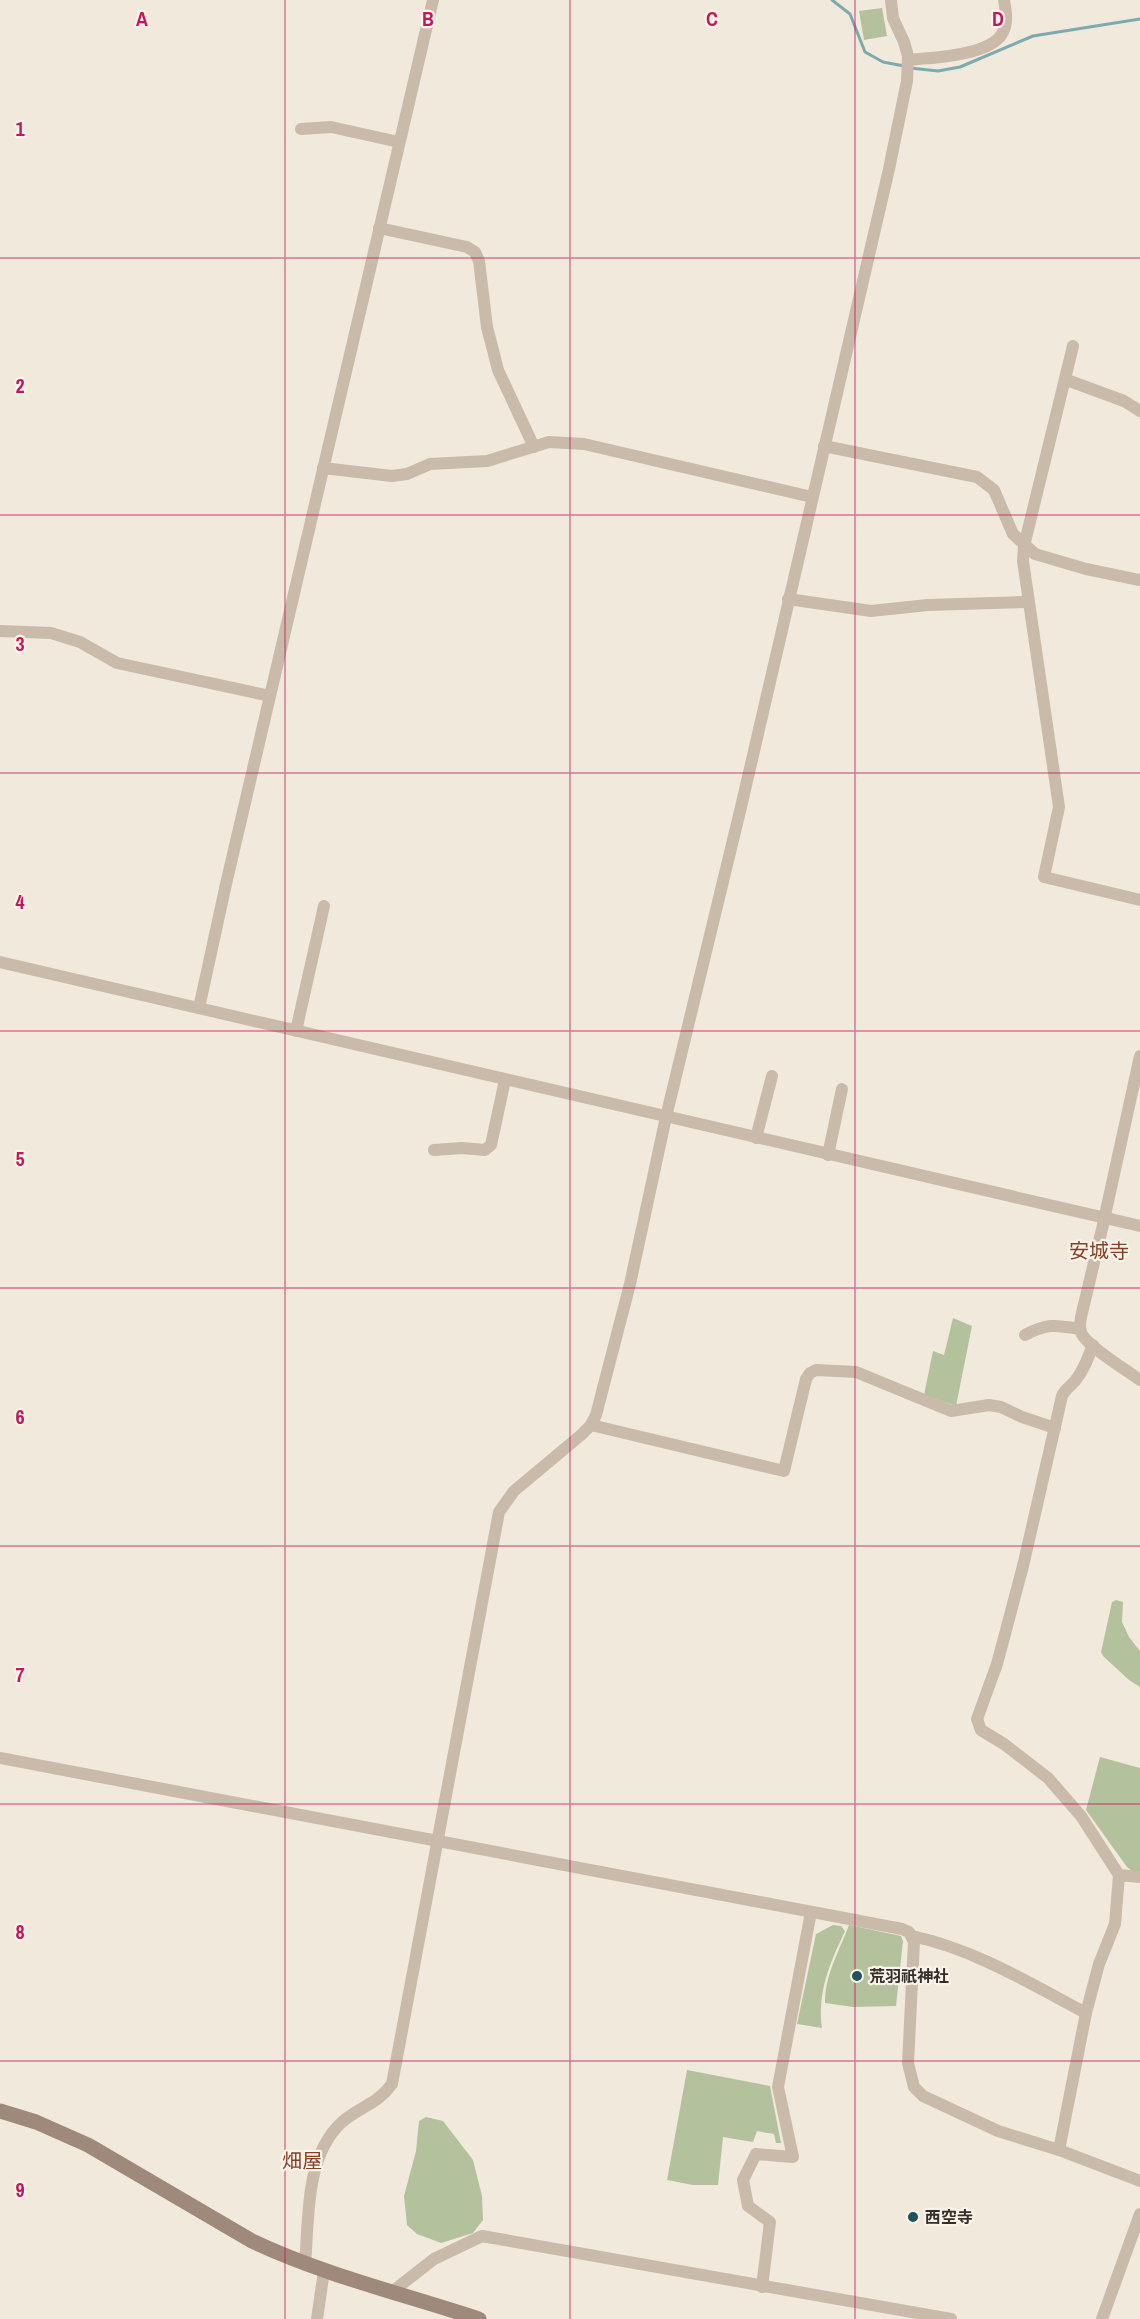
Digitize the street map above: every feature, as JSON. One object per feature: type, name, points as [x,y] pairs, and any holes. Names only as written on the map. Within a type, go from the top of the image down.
[{"type":"street","points":[[199,1008],[433,0]]},
{"type":"street","points":[[305,2264],[313,2179],[321,2152],[332,2132],[344,2121],[378,2101],[392,2084],[499,1512],[514,1491],[591,1425],[630,1284],[666,1117],[889,169],[908,60],[904,42],[893,18],[891,0]]},
{"type":"street","points":[[908,60],[969,53],[988,45],[1002,34],[1006,20],[1004,0]]},
{"type":"street","points":[[301,129],[331,127],[399,142]]},
{"type":"street","points":[[379,228],[467,247],[475,252],[479,261],[487,327],[498,370],[534,447]]},
{"type":"street","points":[[1073,346],[1067,380],[1024,546],[1023,561],[1059,807],[1044,877],[1140,900]]},
{"type":"street","points":[[1067,380],[1124,401],[1140,411]]},
{"type":"street","points":[[323,468],[392,477],[408,474],[429,464],[487,461],[549,442],[584,444],[812,497]]},
{"type":"street","points":[[824,446],[978,477],[994,490],[1013,534],[1024,546],[1044,558],[1140,580]]},
{"type":"street","points":[[788,599],[871,610],[928,605],[1028,602]]},
{"type":"street","points":[[0,631],[51,633],[80,642],[117,663],[270,696]]},
{"type":"street","points":[[296,1031],[324,906]]},
{"type":"street","points":[[0,962],[1140,1226]]},
{"type":"street","points":[[1140,1056],[1080,1329],[1083,1336],[1093,1345],[1140,1380]]},
{"type":"street","points":[[756,1138],[772,1076]]},
{"type":"street","points":[[434,1150],[462,1148],[485,1150],[491,1145],[505,1080]]},
{"type":"street","points":[[828,1155],[842,1089]]},
{"type":"street","points":[[1025,1335],[1035,1329],[1060,1324],[1080,1329]]},
{"type":"street","points":[[1059,2150],[1086,2013],[1099,1964],[1115,1924],[1119,1875],[1081,1816],[1048,1778],[977,1725],[979,1708],[997,1664],[1023,1566],[1062,1396],[1065,1389],[1073,1383],[1084,1368],[1093,1345]]},
{"type":"street","points":[[591,1425],[784,1471],[806,1379],[816,1370],[856,1372],[951,1411],[989,1405],[1001,1407],[1055,1428]]},
{"type":"street","points":[[0,1758],[902,1929],[912,1936],[929,1940],[999,1968],[1086,2013]]},
{"type":"street","points":[[1119,1875],[1140,1877]]},
{"type":"street","points":[[762,2287],[770,2222],[748,2206],[743,2180],[756,2154],[793,2157],[778,2087],[811,1912]]},
{"type":"street","points":[[912,1936],[914,1942],[908,2062],[914,2087],[923,2096],[981,2124],[1059,2150],[1140,2181]]},
{"type":"street","points":[[0,2110],[71,2137],[252,2241],[324,2271],[479,2319]]},
{"type":"street","points":[[1102,2319],[1140,2214]]},
{"type":"street","points":[[393,2291],[435,2259],[482,2236],[951,2319]]},
{"type":"street","points":[[317,2319],[324,2271]]},
{"type":"green space","points":[[882,8],[887,36],[864,40],[859,11]]},
{"type":"green space","points":[[953,1318],[972,1326],[956,1406],[924,1395],[933,1351],[944,1355]]},
{"type":"green space","points":[[1116,1600],[1123,1602],[1122,1622],[1129,1637],[1140,1651],[1140,1687],[1129,1680],[1101,1652],[1112,1602]]},
{"type":"green space","points":[[1100,1757],[1140,1768],[1140,1873],[1127,1867],[1086,1810]]},
{"type":"green space","points":[[833,1925],[841,1926],[845,1931],[830,1966],[823,1990],[822,2028],[797,2024],[816,1934]]},
{"type":"green space","points":[[849,1925],[901,1936],[903,1941],[896,2006],[853,2007],[825,2003],[827,1982]]},
{"type":"green space","points":[[687,2070],[770,2086],[781,2143],[776,2143],[774,2134],[757,2131],[753,2142],[723,2137],[718,2185],[693,2185],[667,2180]]},
{"type":"green space","points":[[426,2117],[443,2121],[473,2160],[482,2196],[483,2220],[473,2233],[441,2243],[417,2234],[407,2225],[404,2196],[416,2151],[419,2121]]},
{"type":"waterway","points":[[832,0],[850,14],[865,52],[883,62],[904,66]]},
{"type":"waterway","points":[[910,68],[938,71],[960,67],[1033,36],[1140,19]]},
{"type":"place","name":"荒羽祇神社","points":[[857,1976]]},
{"type":"place","name":"西空寺","points":[[913,2217]]},
{"type":"district","name":"安城寺","points":[[1099,1250]]},
{"type":"district","name":"畑屋","points":[[302,2160]]}]
